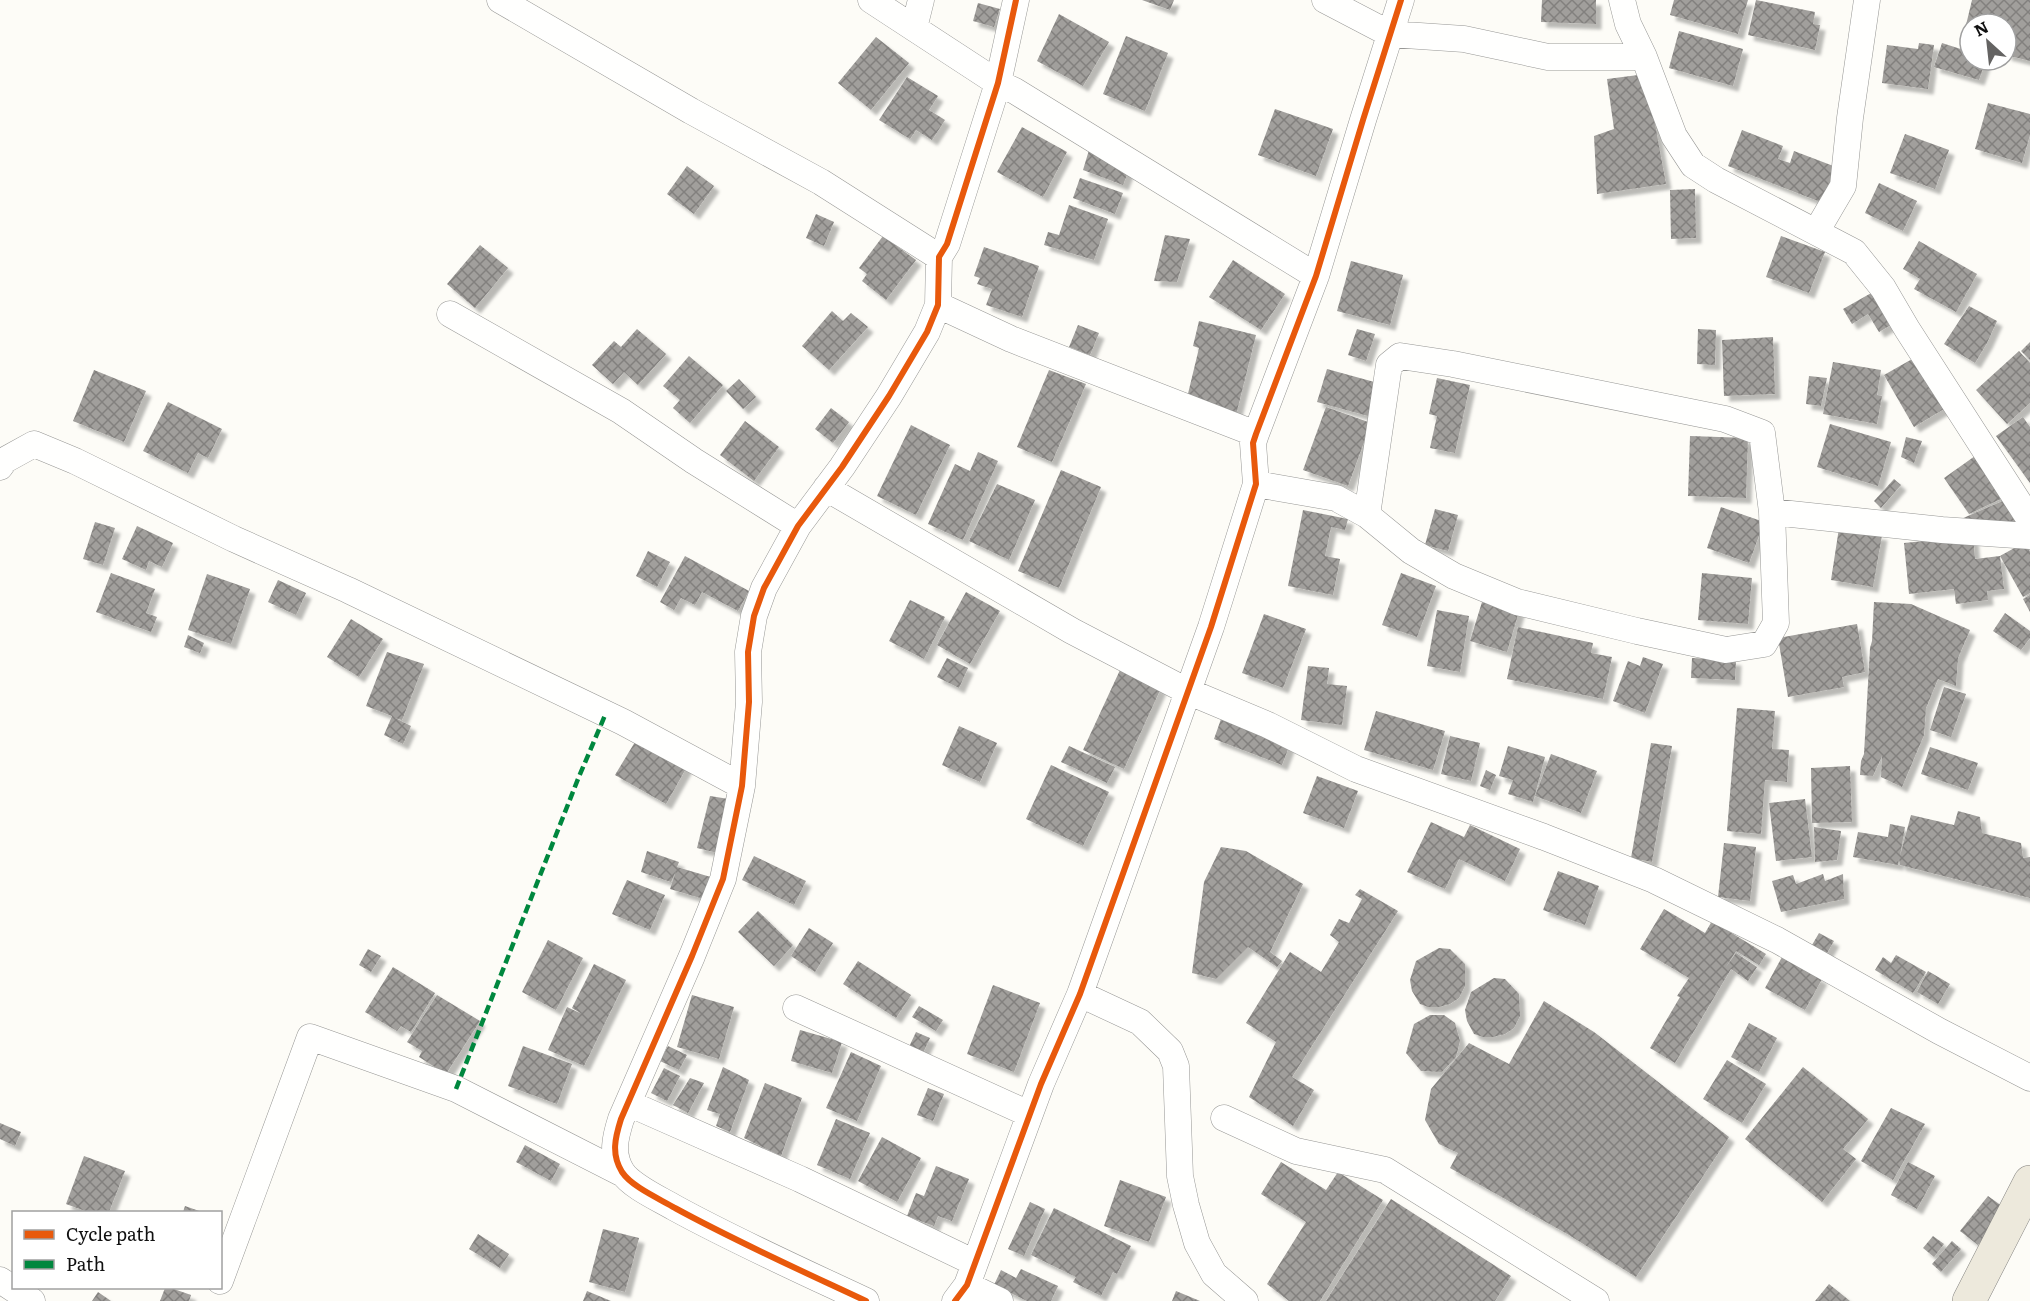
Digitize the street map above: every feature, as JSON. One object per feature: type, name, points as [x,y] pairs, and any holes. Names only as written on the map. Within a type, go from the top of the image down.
[{"type":"main road","points":[[1969,1301],[2030,1182]]},
{"type":"street","points":[[500,0],[691,111],[821,182],[939,257]]},
{"type":"street","points":[[870,0],[998,83],[1015,91],[1316,276]]},
{"type":"street","points":[[914,28],[921,0]]},
{"type":"street","points":[[623,1174],[613,1144],[621,1119],[688,966],[723,879],[742,786],[749,702],[748,652],[754,616],[764,588],[798,526],[842,467],[889,396],[927,332],[938,305],[939,257],[947,244],[998,83],[1016,0]]},
{"type":"street","points":[[1324,0],[1390,34],[1464,39],[1548,57],[1644,57]]},
{"type":"street","points":[[966,1283],[1029,1114],[1080,994],[1211,627],[1256,484],[1253,443],[1316,276],[1401,0]]},
{"type":"street","points":[[1622,0],[1628,24],[1644,57],[1674,136],[1693,165],[1716,180],[1854,252],[1883,288],[2030,520]]},
{"type":"street","points":[[1816,232],[1843,186],[1867,0]]},
{"type":"street","points":[[938,305],[1011,339],[1256,434]]},
{"type":"street","points":[[450,314],[621,411],[694,461],[798,526]]},
{"type":"street","points":[[1256,484],[1336,498],[1367,515],[1411,551],[1454,576],[1517,602],[1726,650],[1764,644],[1776,623],[1773,512],[1762,433],[1725,418],[1453,364],[1400,356],[1389,365],[1367,515]]},
{"type":"street","points":[[0,467],[4,460],[34,444],[75,461],[234,539],[348,590],[623,722],[742,786]]},
{"type":"street","points":[[826,488],[1072,631],[1187,691],[1268,724],[1356,769],[1544,837],[1654,880],[1777,940],[1939,1031],[2030,1078]]},
{"type":"street","points":[[1773,512],[1942,530],[2030,536]]},
{"type":"street","points":[[1080,994],[1140,1022],[1170,1051],[1176,1066],[1180,1176],[1197,1243],[1214,1274],[1245,1301]]},
{"type":"street","points":[[796,1008],[1029,1114]]},
{"type":"street","points":[[222,1276],[310,1037],[456,1089],[623,1174],[642,1190],[726,1236],[866,1301]]},
{"type":"street","points":[[628,1103],[800,1179],[966,1283],[1000,1301]]},
{"type":"street","points":[[1224,1118],[1296,1151],[1385,1170],[1596,1301]]},
{"type":"street","points":[[14,1289],[32,1301]]},
{"type":"building","points":[[1142,0],[1174,0],[1170,10]]},
{"type":"building","points":[[1542,0],[1596,0],[1596,24],[1541,22]]},
{"type":"building","points":[[1674,0],[1748,0],[1738,34],[1670,15]]},
{"type":"building","points":[[1756,0],[1815,12],[1813,24],[1820,25],[1815,50],[1748,35]]},
{"type":"building","points":[[1972,0],[2030,0],[2030,61],[2018,58],[2018,12],[1969,12]]},
{"type":"building","points":[[978,3],[1000,9],[994,27],[973,21]]},
{"type":"building","points":[[1059,14],[1109,42],[1083,86],[1037,61]]},
{"type":"building","points":[[1679,31],[1743,49],[1733,86],[1669,68]]},
{"type":"building","points":[[1126,36],[1168,53],[1145,111],[1103,94]]},
{"type":"building","points":[[876,37],[909,63],[871,110],[838,83]]},
{"type":"building","points":[[1919,43],[1934,45],[1928,89],[1882,83],[1887,45],[1918,49]]},
{"type":"building","points":[[1942,43],[1958,48],[1958,72],[1982,72],[1979,80],[1934,67]]},
{"type":"building","points":[[1646,74],[1666,184],[1597,194],[1594,136],[1614,129],[1607,79]]},
{"type":"building","points":[[907,77],[938,96],[929,110],[945,120],[932,140],[916,130],[910,139],[879,120]]},
{"type":"building","points":[[1988,103],[2030,114],[2030,135],[2022,163],[1975,149]]},
{"type":"building","points":[[1275,109],[1333,129],[1316,176],[1258,155]]},
{"type":"building","points":[[1022,127],[1067,152],[1043,197],[997,172]]},
{"type":"building","points":[[1742,130],[1783,146],[1778,159],[1790,163],[1794,151],[1836,167],[1823,203],[1728,166]]},
{"type":"building","points":[[1905,134],[1949,150],[1935,189],[1890,173]]},
{"type":"building","points":[[1089,150],[1130,167],[1123,185],[1083,170]]},
{"type":"building","points":[[687,166],[714,186],[694,214],[667,194]]},
{"type":"building","points":[[1080,178],[1123,193],[1115,214],[1073,198]]},
{"type":"building","points":[[1879,183],[1917,201],[1903,231],[1865,213]]},
{"type":"building","points":[[1695,189],[1696,238],[1671,239],[1670,190]]},
{"type":"building","points":[[1069,205],[1108,219],[1094,260],[1044,245],[1048,232],[1059,235]]},
{"type":"building","points":[[816,214],[834,222],[824,246],[806,238]]},
{"type":"building","points":[[1165,235],[1190,239],[1177,282],[1154,281]]},
{"type":"building","points":[[883,236],[916,260],[886,300],[862,281],[867,274],[859,268]]},
{"type":"building","points":[[1781,236],[1825,252],[1809,293],[1766,277]]},
{"type":"building","points":[[1919,241],[1977,274],[1956,312],[1914,289],[1920,279],[1903,269]]},
{"type":"building","points":[[480,245],[508,268],[475,308],[447,284]]},
{"type":"building","points":[[984,247],[1039,266],[1022,317],[986,305],[992,289],[977,284],[980,278],[974,276]]},
{"type":"building","points":[[1233,260],[1285,294],[1261,330],[1209,297]]},
{"type":"building","points":[[1351,261],[1403,275],[1390,325],[1337,311]]},
{"type":"building","points":[[1873,292],[1891,325],[1879,332],[1868,314],[1852,324],[1843,309]]},
{"type":"building","points":[[1969,306],[1997,321],[1975,363],[1944,344]]},
{"type":"building","points":[[832,311],[843,321],[851,313],[868,327],[829,370],[802,346]]},
{"type":"building","points":[[1199,321],[1256,335],[1236,415],[1186,402],[1199,348],[1193,346]]},
{"type":"building","points":[[1078,325],[1099,333],[1090,355],[1069,347]]},
{"type":"building","points":[[637,329],[666,354],[638,385],[624,372],[613,384],[592,365],[614,341],[621,347]]},
{"type":"building","points":[[1357,329],[1375,334],[1366,361],[1348,355]]},
{"type":"building","points":[[1698,329],[1716,330],[1715,365],[1697,364]]},
{"type":"building","points":[[1773,337],[1775,394],[1724,396],[1722,340]]},
{"type":"building","points":[[2030,342],[2030,360],[2021,351]]},
{"type":"building","points":[[2019,351],[2030,363],[2030,403],[2007,424],[1976,390]]},
{"type":"building","points":[[689,356],[723,385],[690,423],[673,408],[680,400],[663,386]]},
{"type":"building","points":[[1914,358],[1944,409],[1914,427],[1884,375]]},
{"type":"building","points":[[1833,362],[1881,370],[1877,395],[1882,396],[1877,424],[1823,414]]},
{"type":"building","points":[[1327,369],[1378,383],[1368,416],[1317,402]]},
{"type":"building","points":[[94,370],[146,391],[124,442],[73,421]]},
{"type":"building","points":[[1049,370],[1086,384],[1052,462],[1017,447]]},
{"type":"building","points":[[1809,376],[1827,378],[1821,406],[1806,404]]},
{"type":"building","points":[[1437,378],[1470,385],[1455,453],[1430,448],[1437,416],[1429,414]]},
{"type":"building","points":[[739,379],[756,397],[743,409],[726,391]]},
{"type":"building","points":[[168,402],[222,429],[208,458],[198,453],[188,473],[143,451]]},
{"type":"building","points":[[1326,407],[1371,423],[1348,486],[1303,470]]},
{"type":"building","points":[[831,408],[849,422],[833,443],[815,429]]},
{"type":"building","points":[[2023,417],[2030,427],[2030,483],[1996,436]]},
{"type":"building","points":[[745,421],[779,447],[754,481],[720,455]]},
{"type":"building","points":[[1830,424],[1891,442],[1878,486],[1817,467]]},
{"type":"building","points":[[911,425],[950,445],[916,515],[877,496]]},
{"type":"building","points":[[1690,436],[1748,438],[1746,498],[1688,496]]},
{"type":"building","points":[[1906,437],[1922,441],[1914,463],[1901,457]]},
{"type":"building","points":[[978,452],[998,461],[963,540],[928,524],[955,464],[970,471]]},
{"type":"building","points":[[1975,456],[2005,497],[1969,514],[1944,478]]},
{"type":"building","points":[[1061,470],[1101,487],[1059,588],[1018,571]]},
{"type":"building","points":[[1894,479],[1901,485],[1881,508],[1874,501]]},
{"type":"building","points":[[997,484],[1035,500],[1009,560],[969,541]]},
{"type":"building","points":[[2005,500],[2025,529],[1961,519]]},
{"type":"building","points":[[1721,507],[1764,522],[1749,563],[1707,548]]},
{"type":"building","points":[[1435,509],[1458,515],[1448,551],[1425,545]]},
{"type":"building","points":[[1303,510],[1348,519],[1345,530],[1331,527],[1325,556],[1340,559],[1333,595],[1288,586]]},
{"type":"building","points":[[95,522],[115,528],[103,565],[83,559]]},
{"type":"building","points":[[137,526],[173,543],[162,567],[149,561],[146,570],[122,559]]},
{"type":"building","points":[[1839,528],[1882,535],[1873,587],[1831,580]]},
{"type":"building","points":[[1973,536],[1975,559],[2000,556],[2004,589],[1987,591],[1988,600],[1956,604],[1954,589],[1909,594],[1904,543]]},
{"type":"building","points":[[2025,542],[2030,552],[2030,593],[2023,597],[2000,556]]},
{"type":"building","points":[[648,551],[670,562],[657,587],[636,576]]},
{"type":"building","points":[[685,556],[749,591],[738,611],[702,592],[695,605],[681,598],[674,610],[660,602]]},
{"type":"building","points":[[111,573],[155,589],[146,613],[157,617],[151,632],[96,612]]},
{"type":"building","points":[[1401,573],[1436,586],[1417,637],[1382,625]]},
{"type":"building","points":[[1702,573],[1752,578],[1748,624],[1698,620]]},
{"type":"building","points":[[207,574],[250,589],[231,644],[188,630]]},
{"type":"building","points":[[278,580],[306,593],[296,615],[268,602]]},
{"type":"building","points":[[966,592],[1000,611],[970,664],[937,645]]},
{"type":"building","points":[[2030,595],[2030,612],[2023,599]]},
{"type":"building","points":[[910,600],[945,617],[924,659],[889,641]]},
{"type":"building","points":[[1482,602],[1495,606],[1520,608],[1507,652],[1470,641]]},
{"type":"building","points":[[1874,602],[1911,604],[1970,630],[1958,658],[1956,686],[1938,679],[1926,708],[1924,735],[1902,787],[1881,777],[1882,756],[1873,776],[1860,775],[1864,754]]},
{"type":"building","points":[[1437,610],[1469,616],[1460,672],[1427,666]]},
{"type":"building","points":[[2005,613],[2030,631],[2030,638],[2021,650],[1993,631]]},
{"type":"building","points":[[1264,614],[1306,629],[1283,688],[1242,673]]},
{"type":"building","points":[[351,619],[383,639],[359,677],[327,657]]},
{"type":"building","points":[[1857,624],[1865,672],[1842,677],[1844,687],[1788,697],[1778,638]]},
{"type":"building","points":[[1518,627],[1593,643],[1591,653],[1612,657],[1603,699],[1507,679]]},
{"type":"building","points":[[188,635],[204,643],[200,653],[184,647]]},
{"type":"building","points":[[387,652],[424,664],[402,720],[395,718],[411,726],[403,744],[384,735],[392,716],[366,706]]},
{"type":"building","points":[[1643,657],[1663,664],[1645,713],[1613,701],[1628,661],[1640,666]]},
{"type":"building","points":[[947,658],[968,668],[959,688],[937,677]]},
{"type":"building","points":[[1692,658],[1736,660],[1735,680],[1691,678]]},
{"type":"building","points":[[1308,666],[1329,668],[1327,684],[1347,686],[1342,725],[1301,720]]},
{"type":"building","points":[[1120,670],[1161,688],[1124,769],[1083,750]]},
{"type":"building","points":[[1944,687],[1966,694],[1951,737],[1930,730]]},
{"type":"building","points":[[1737,708],[1775,711],[1772,749],[1789,750],[1787,782],[1765,780],[1761,834],[1727,831]]},
{"type":"building","points":[[1376,711],[1445,731],[1433,770],[1364,750]]},
{"type":"building","points":[[1221,719],[1290,744],[1282,765],[1214,739]]},
{"type":"building","points":[[959,726],[997,743],[980,782],[942,765]]},
{"type":"building","points":[[1450,736],[1480,743],[1471,781],[1441,774]]},
{"type":"building","points":[[638,737],[688,765],[666,804],[615,775]]},
{"type":"building","points":[[1651,743],[1672,746],[1652,862],[1631,858]]},
{"type":"building","points":[[1069,746],[1115,767],[1107,783],[1061,762]]},
{"type":"building","points":[[1508,746],[1545,757],[1533,802],[1508,794],[1513,780],[1499,776]]},
{"type":"building","points":[[1930,747],[1978,763],[1968,790],[1921,774]]},
{"type":"building","points":[[1551,754],[1597,771],[1581,813],[1535,796]]},
{"type":"building","points":[[1051,765],[1109,792],[1083,846],[1026,819]]},
{"type":"building","points":[[1850,766],[1852,822],[1812,823],[1811,768]]},
{"type":"building","points":[[1486,770],[1496,775],[1490,790],[1480,786]]},
{"type":"building","points":[[1317,776],[1358,791],[1344,828],[1303,813]]},
{"type":"building","points":[[710,796],[735,800],[722,854],[697,848]]},
{"type":"building","points":[[1805,799],[1812,857],[1776,861],[1769,803]]},
{"type":"building","points":[[1958,811],[1980,817],[1982,833],[2021,843],[2023,858],[2030,857],[2030,898],[1900,865],[1899,859],[1898,865],[1853,857],[1858,832],[1888,837],[1890,824],[1905,827],[1900,856],[1911,815],[1954,825]]},
{"type":"building","points":[[1431,822],[1464,837],[1470,825],[1520,849],[1505,881],[1459,859],[1445,889],[1407,872]]},
{"type":"building","points":[[1814,827],[1841,831],[1837,860],[1815,862]]},
{"type":"building","points":[[1724,843],[1756,847],[1750,901],[1718,897]]},
{"type":"building","points":[[1221,847],[1246,851],[1303,884],[1270,952],[1282,961],[1277,967],[1248,947],[1216,979],[1192,973],[1204,882]]},
{"type":"building","points":[[647,851],[679,862],[677,867],[714,878],[707,900],[670,889],[676,871],[671,882],[641,872]]},
{"type":"building","points":[[754,856],[806,881],[794,905],[742,880]]},
{"type":"building","points":[[1558,871],[1599,886],[1585,925],[1543,910]]},
{"type":"building","points":[[1823,874],[1825,881],[1843,874],[1844,899],[1781,912],[1772,881],[1793,875],[1796,884]]},
{"type":"building","points":[[627,880],[665,895],[650,930],[612,914]]},
{"type":"building","points":[[1360,889],[1398,911],[1292,1077],[1314,1090],[1293,1126],[1249,1097],[1276,1042],[1246,1023],[1290,952],[1321,972],[1339,942],[1330,935],[1339,919],[1349,923],[1362,899],[1355,895]]},
{"type":"building","points":[[1664,909],[1705,933],[1712,921],[1766,954],[1759,965],[1736,951],[1726,967],[1736,953],[1757,967],[1748,981],[1731,969],[1675,1063],[1650,1048],[1689,978],[1640,949]]},
{"type":"building","points":[[758,911],[793,945],[774,966],[738,932]]},
{"type":"building","points":[[809,928],[833,943],[815,972],[791,956]]},
{"type":"building","points":[[1819,933],[1834,941],[1827,953],[1812,945]]},
{"type":"building","points":[[548,940],[583,958],[556,1010],[522,992]]},
{"type":"building","points":[[1439,948],[1450,949],[1465,964],[1465,986],[1459,998],[1450,1004],[1428,1007],[1420,1004],[1412,991],[1410,980],[1416,961]]},
{"type":"building","points":[[368,949],[381,956],[371,972],[359,965]]},
{"type":"building","points":[[1896,955],[1926,972],[1913,993],[1875,970],[1883,957],[1891,963]]},
{"type":"building","points":[[1782,957],[1822,979],[1805,1010],[1765,988]]},
{"type":"building","points":[[858,961],[911,995],[896,1018],[843,984]]},
{"type":"building","points":[[594,964],[626,980],[584,1066],[548,1050],[567,1007],[582,1014],[572,1008]]},
{"type":"building","points":[[393,967],[435,993],[411,1032],[401,1026],[397,1031],[365,1012]]},
{"type":"building","points":[[1928,971],[1950,984],[1938,1004],[1917,992]]},
{"type":"building","points":[[1494,978],[1505,979],[1519,994],[1520,1016],[1514,1028],[1505,1034],[1483,1037],[1474,1034],[1467,1021],[1465,1010],[1471,992]]},
{"type":"building","points":[[993,985],[1040,1003],[1014,1072],[967,1054]]},
{"type":"building","points":[[437,995],[480,1021],[446,1074],[419,1057],[422,1051],[407,1042]]},
{"type":"building","points":[[692,995],[734,1007],[719,1059],[677,1047]]},
{"type":"building","points":[[1544,1001],[1594,1032],[1729,1137],[1636,1277],[1569,1235],[1450,1168],[1458,1153],[1439,1144],[1425,1120],[1431,1089],[1469,1043],[1509,1064]]},
{"type":"building","points":[[919,1006],[943,1020],[936,1031],[912,1017]]},
{"type":"building","points":[[1430,1015],[1444,1015],[1455,1023],[1460,1041],[1456,1057],[1442,1072],[1421,1071],[1406,1053],[1414,1024]]},
{"type":"building","points":[[1749,1023],[1777,1038],[1759,1072],[1731,1057]]},
{"type":"building","points":[[800,1030],[842,1042],[832,1073],[791,1061]]},
{"type":"building","points":[[916,1032],[930,1038],[922,1055],[908,1049]]},
{"type":"building","points":[[523,1046],[572,1064],[557,1104],[508,1086]]},
{"type":"building","points":[[668,1046],[687,1055],[679,1070],[660,1061]]},
{"type":"building","points":[[851,1052],[881,1066],[857,1121],[826,1108]]},
{"type":"building","points":[[1727,1060],[1766,1084],[1742,1123],[1703,1099]]},
{"type":"building","points":[[723,1067],[749,1080],[730,1132],[716,1126],[720,1114],[707,1110]]},
{"type":"building","points":[[1803,1067],[1868,1119],[1843,1149],[1856,1159],[1822,1202],[1745,1139]]},
{"type":"building","points":[[664,1068],[680,1076],[667,1101],[651,1093]]},
{"type":"building","points":[[690,1078],[704,1083],[688,1113],[673,1105]]},
{"type":"building","points":[[765,1083],[802,1098],[781,1156],[744,1138]]},
{"type":"building","points":[[928,1088],[944,1094],[933,1121],[917,1115]]},
{"type":"building","points":[[1891,1108],[1925,1124],[1893,1180],[1861,1161]]},
{"type":"building","points":[[836,1119],[870,1133],[850,1179],[817,1165]]},
{"type":"building","points":[[0,1123],[21,1132],[15,1146],[0,1139]]},
{"type":"building","points":[[882,1137],[921,1158],[897,1202],[858,1181]]},
{"type":"building","points":[[525,1145],[560,1164],[551,1181],[516,1162]]},
{"type":"building","points":[[84,1156],[125,1171],[109,1211],[85,1211],[66,1204]]},
{"type":"building","points":[[1281,1162],[1326,1190],[1338,1172],[1383,1200],[1320,1301],[1289,1301],[1267,1284],[1306,1222],[1261,1194]]},
{"type":"building","points":[[1908,1162],[1935,1176],[1917,1209],[1891,1195]]},
{"type":"building","points":[[936,1166],[969,1179],[952,1221],[938,1216],[934,1226],[907,1216],[916,1193],[924,1196]]},
{"type":"building","points":[[1120,1180],[1166,1197],[1149,1242],[1104,1226]]},
{"type":"building","points":[[1988,1196],[2006,1209],[1978,1245],[1960,1231]]},
{"type":"building","points":[[1391,1199],[1511,1276],[1495,1301],[1326,1301]]},
{"type":"building","points":[[1030,1202],[1045,1209],[1024,1256],[1008,1249]]},
{"type":"building","points":[[185,1206],[199,1211],[183,1211]]},
{"type":"building","points":[[1054,1208],[1131,1246],[1117,1274],[1113,1272],[1101,1296],[1073,1282],[1076,1277],[1031,1255]]},
{"type":"building","points":[[603,1229],[639,1238],[625,1292],[589,1282]]},
{"type":"building","points":[[478,1234],[509,1254],[500,1268],[469,1249]]},
{"type":"building","points":[[1933,1236],[1944,1244],[1934,1257],[1923,1248]]},
{"type":"building","points":[[1952,1241],[1961,1249],[1941,1272],[1932,1264]]},
{"type":"building","points":[[1021,1269],[1058,1286],[1051,1301],[1027,1301],[994,1285],[1001,1270],[1016,1278]]},
{"type":"building","points":[[1829,1284],[1850,1301],[1815,1301]]},
{"type":"building","points":[[165,1289],[174,1289],[191,1295],[189,1301],[160,1301]]},
{"type":"building","points":[[587,1291],[611,1301],[583,1301]]},
{"type":"building","points":[[1176,1291],[1200,1301],[1172,1301]]},
{"type":"building","points":[[98,1292],[111,1301],[92,1301]]},
{"type":"marked path","points":[[456,1089],[606,713]]},
{"type":"cycle path","points":[[866,1301],[722,1233],[639,1188],[622,1172],[616,1159],[616,1139],[621,1119],[723,879],[742,786],[749,702],[748,652],[754,616],[764,588],[798,526],[842,467],[889,396],[927,332],[938,305],[939,257],[947,244],[998,83],[1016,0]]},
{"type":"cycle path","points":[[955,1301],[967,1285],[1041,1084],[1080,994],[1211,627],[1256,484],[1253,443],[1316,276],[1401,0]]}]
